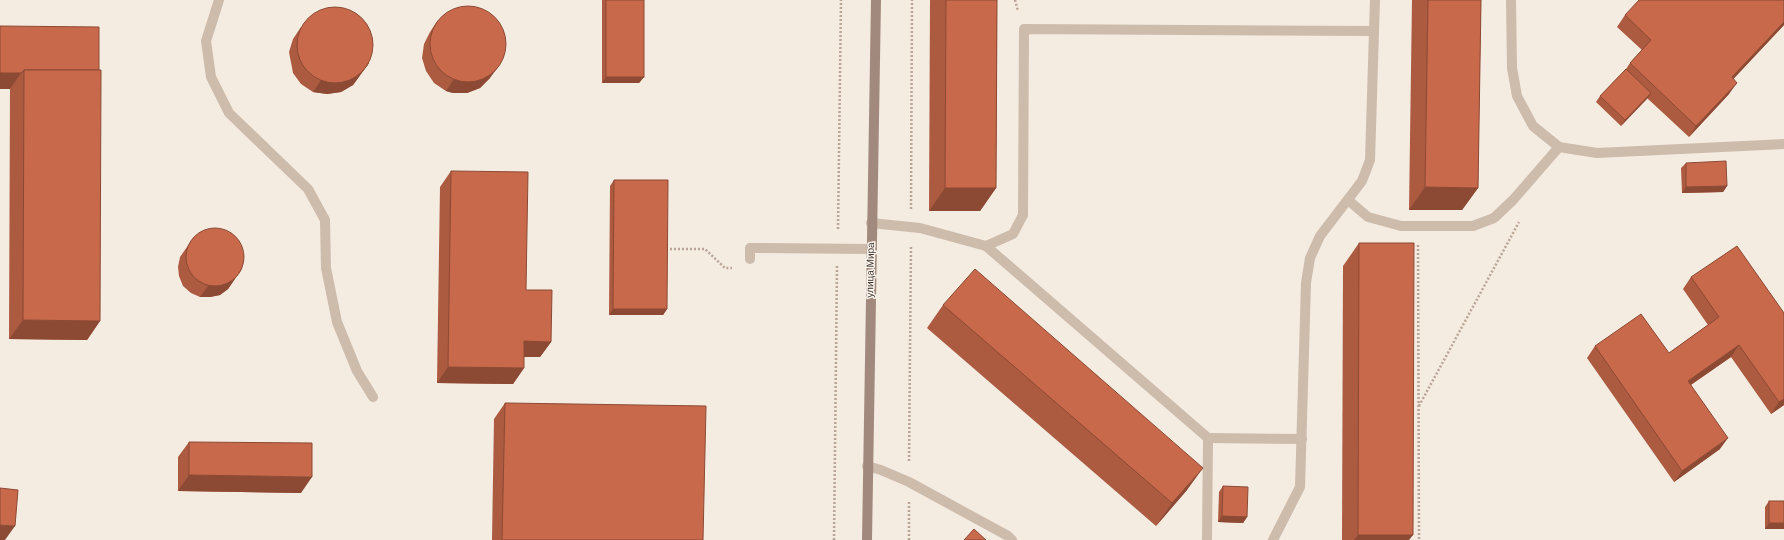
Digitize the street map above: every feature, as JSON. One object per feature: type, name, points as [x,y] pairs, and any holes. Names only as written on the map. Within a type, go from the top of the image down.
[{"type":"main road","name":"улица Мира","points":[[867,540],[871,223],[876,0]]},
{"type":"lane","points":[[219,0],[206,41],[211,77],[229,113],[308,189],[325,220],[326,268],[337,322],[357,371],[372,397]]},
{"type":"lane","points":[[1273,540],[1300,487],[1306,283],[1310,258],[1320,236],[1362,181],[1370,160],[1375,0]]},
{"type":"lane","points":[[1512,0],[1512,68],[1517,96],[1533,126],[1559,147],[1597,153],[1784,144]]},
{"type":"lane","points":[[986,246],[1013,234],[1023,215],[1024,29],[1374,31]]},
{"type":"lane","points":[[1348,200],[1368,217],[1401,226],[1473,226],[1494,218],[1514,200],[1559,147]]},
{"type":"lane","points":[[871,223],[920,228],[986,246],[1208,438],[1302,439]]},
{"type":"lane","points":[[750,259],[750,248],[871,249]]},
{"type":"lane","points":[[1207,540],[1208,438]]},
{"type":"lane","points":[[867,466],[881,470],[909,482],[1008,536],[1012,540]]},
{"type":"path","points":[[834,540],[841,0]]},
{"type":"path","points":[[909,540],[912,0]]},
{"type":"path","points":[[1419,407],[1521,217]]},
{"type":"path","points":[[1418,226],[1419,540]]},
{"type":"path","points":[[663,250],[705,249],[725,268],[732,268]]},
{"type":"building","points":[[606,0],[644,0],[644,77],[606,77]]},
{"type":"building","points":[[946,0],[997,0],[996,188],[945,188]]},
{"type":"building","points":[[1428,0],[1481,0],[1478,188],[1425,187]]},
{"type":"building","points":[[1639,0],[1784,0],[1784,22],[1732,77],[1737,83],[1696,126],[1630,63],[1651,40],[1625,15]]},
{"type":"building","points":[[468,6],[482,9],[495,17],[503,30],[506,44],[503,58],[495,71],[482,79],[468,82],[454,79],[441,71],[433,58],[430,44],[433,30],[441,17],[454,9]]},
{"type":"building","points":[[335,7],[349,10],[362,18],[370,31],[373,45],[370,59],[362,72],[349,80],[335,83],[321,80],[308,72],[300,59],[297,45],[300,31],[308,18],[321,10]]},
{"type":"building","points":[[0,26],[99,27],[99,70],[24,70],[21,73],[0,73]]},
{"type":"building","points":[[1626,69],[1651,93],[1625,120],[1600,96]]},
{"type":"building","points":[[24,70],[101,70],[100,321],[23,320]]},
{"type":"building","points":[[1726,161],[1727,186],[1686,187],[1686,163]]},
{"type":"building","points":[[451,171],[528,172],[526,290],[552,290],[551,342],[524,341],[524,368],[448,367]]},
{"type":"building","points":[[614,180],[668,180],[667,309],[613,309]]},
{"type":"building","points":[[209,228],[221,228],[236,236],[244,251],[244,263],[236,278],[221,286],[209,286],[194,278],[186,263],[186,251],[194,236]]},
{"type":"building","points":[[1359,243],[1414,243],[1413,535],[1358,535]]},
{"type":"building","points":[[1737,246],[1784,313],[1784,399],[1779,402],[1739,345],[1688,381],[1728,438],[1682,471],[1595,346],[1641,314],[1669,353],[1719,317],[1691,277]]},
{"type":"building","points":[[975,269],[1203,468],[1172,503],[943,305]]},
{"type":"building","points":[[505,403],[706,406],[703,540],[502,540]]},
{"type":"building","points":[[189,442],[312,443],[312,477],[189,475]]},
{"type":"building","points":[[1223,486],[1248,487],[1247,517],[1222,516]]},
{"type":"building","points":[[0,488],[18,490],[15,526],[0,525]]},
{"type":"building","points":[[1769,501],[1784,501],[1784,523],[1769,523]]},
{"type":"building","points":[[974,529],[986,540],[964,540]]}]
